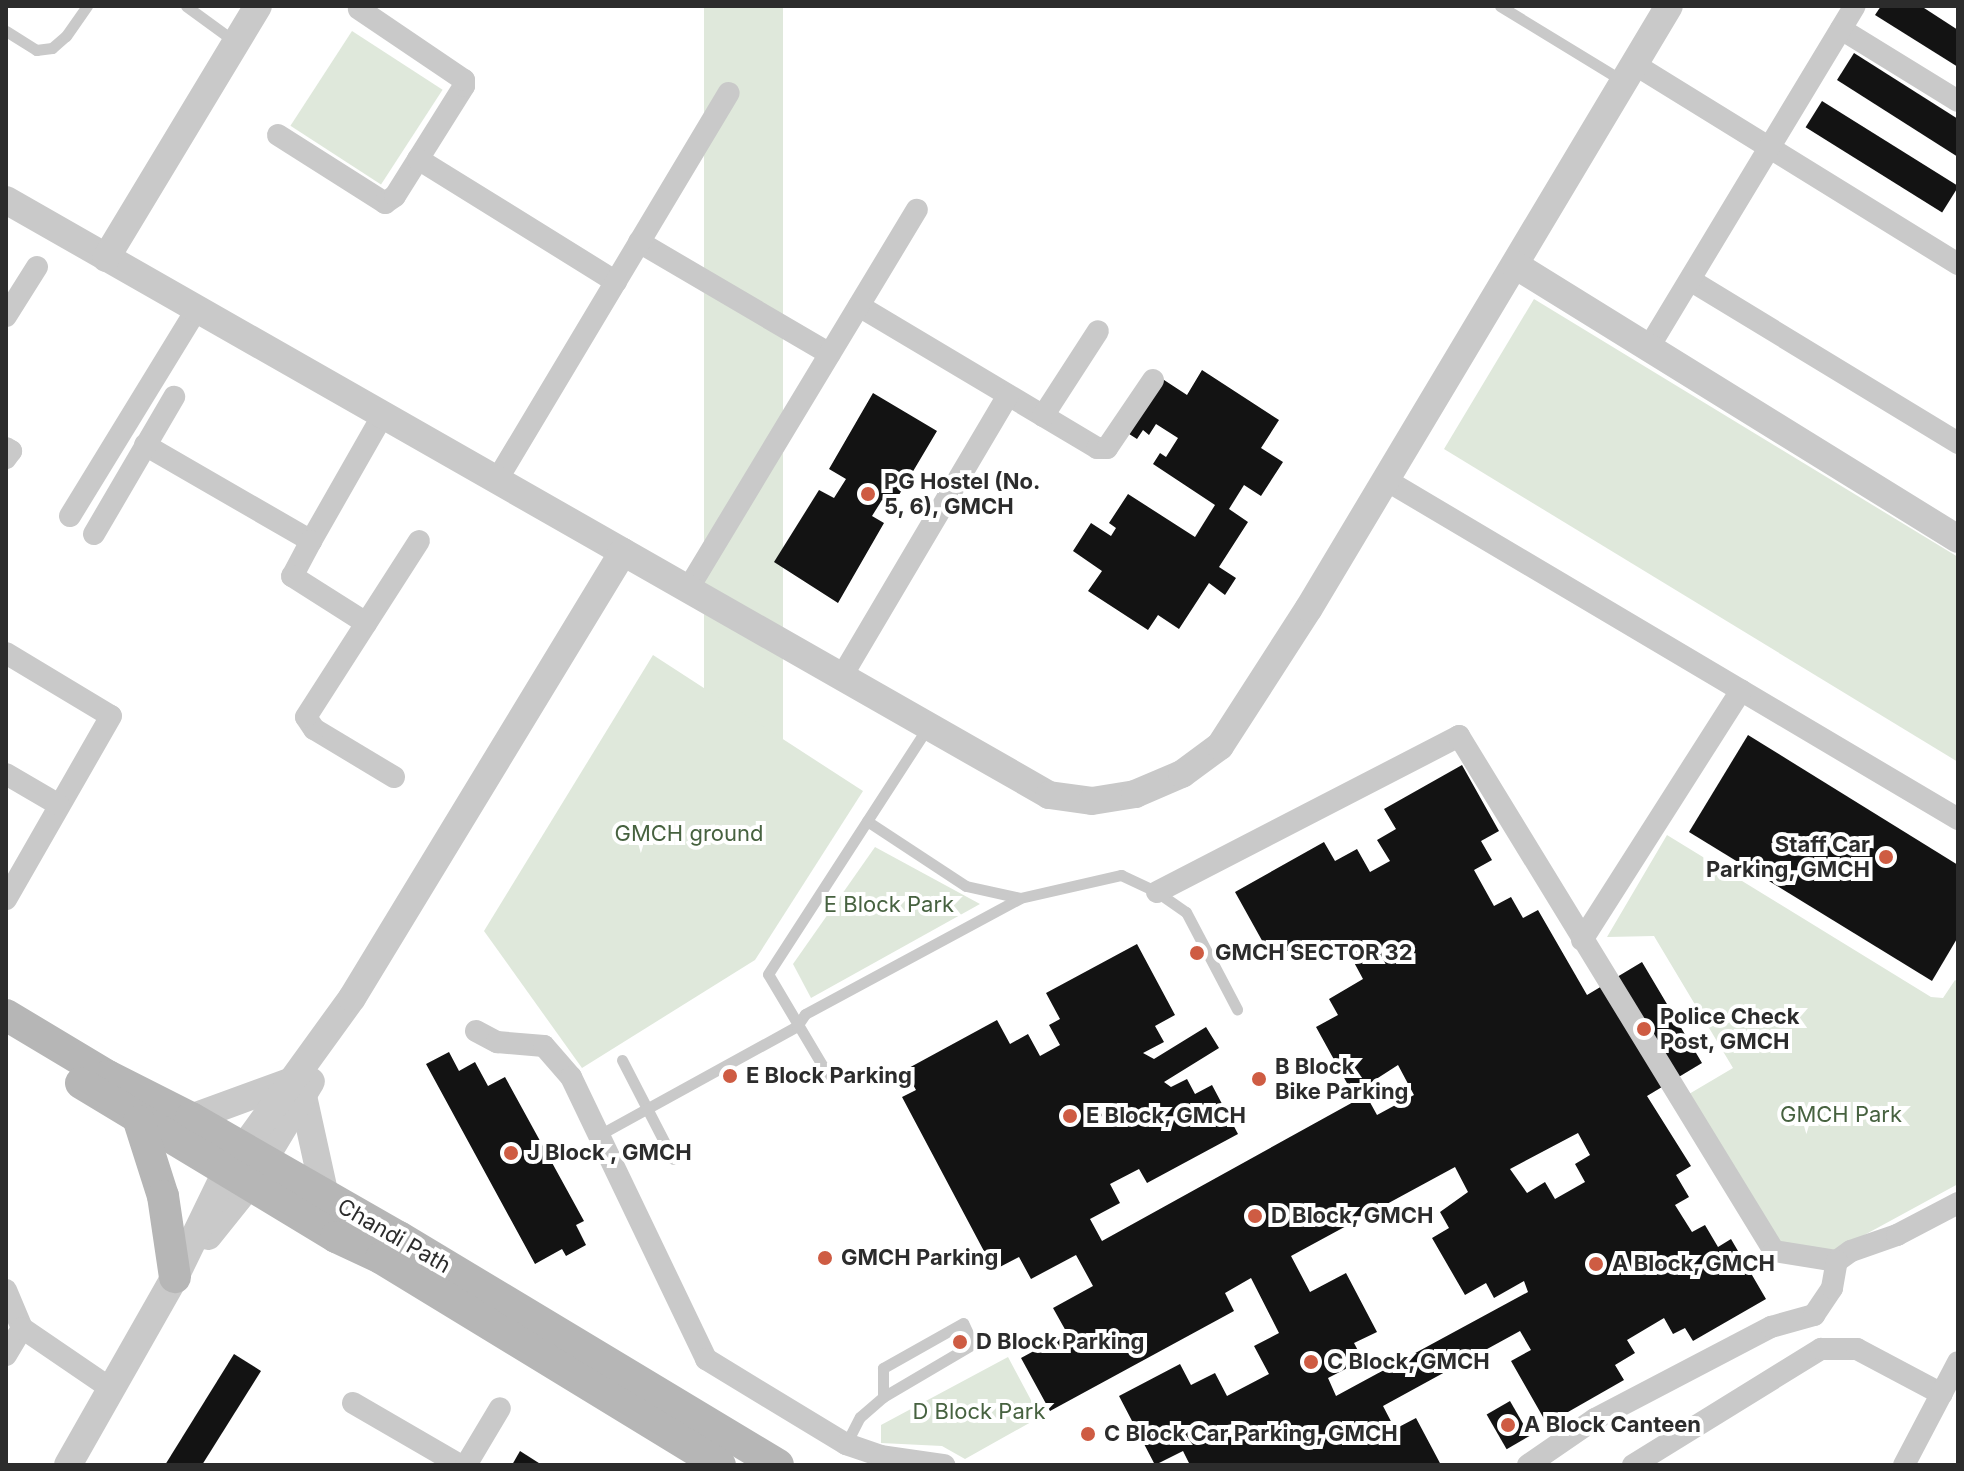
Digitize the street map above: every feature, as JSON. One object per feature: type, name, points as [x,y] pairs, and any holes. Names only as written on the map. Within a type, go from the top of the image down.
[{"type":"main road","name":"Chandi Path","points":[[6,1015],[108,1076],[191,1118],[245,1167],[336,1237],[381,1258],[720,1465]]},
{"type":"main road","name":"Chandi Path","points":[[6,1038],[139,1121],[245,1167],[325,1196],[778,1465]]},
{"type":"main road","points":[[139,1121],[163,1196],[175,1277]]},
{"type":"street","points":[[6,200],[1049,795],[1092,801],[1135,794],[1182,774],[1220,746],[1309,608],[1669,6]]},
{"type":"street","points":[[1649,347],[1855,6]]},
{"type":"street","points":[[106,258],[236,42],[250,9]]},
{"type":"street","points":[[278,135],[385,203],[395,196],[464,86],[464,80],[359,9]]},
{"type":"street","points":[[1841,29],[1958,101]]},
{"type":"street","points":[[1629,73],[1769,147],[1958,264]]},
{"type":"street","points":[[497,480],[729,93]]},
{"type":"street","points":[[418,159],[616,282]]},
{"type":"street","points":[[688,589],[917,210]]},
{"type":"street","points":[[639,242],[830,354]]},
{"type":"street","points":[[1515,265],[1958,539]]},
{"type":"street","points":[[6,316],[37,267]]},
{"type":"street","points":[[1690,280],[1958,443]]},
{"type":"street","points":[[859,306],[1097,448],[1107,448],[1153,380]]},
{"type":"street","points":[[70,516],[197,309]]},
{"type":"street","points":[[1043,416],[1098,331]]},
{"type":"street","points":[[842,676],[1008,395]]},
{"type":"street","points":[[94,534],[174,397]]},
{"type":"street","points":[[366,623],[292,576],[383,415]]},
{"type":"street","points":[[145,445],[311,541]]},
{"type":"street","points":[[6,448],[11,451],[6,458]]},
{"type":"street","points":[[1386,480],[1958,819]]},
{"type":"street","points":[[394,777],[314,729],[306,717],[419,541]]},
{"type":"street","points":[[68,1465],[175,1277],[297,1088],[623,552]]},
{"type":"street","points":[[6,653],[111,716],[59,805],[14,867],[6,899]]},
{"type":"street","points":[[1582,940],[1741,690]]},
{"type":"street","points":[[1157,892],[1459,736],[1774,1251],[1837,1261],[1958,1203]]},
{"type":"street","points":[[6,774],[59,805]]},
{"type":"street","points":[[476,1031],[497,1042],[544,1046],[571,1077],[706,1359],[846,1444],[880,1456],[944,1465]]},
{"type":"street","points":[[191,1118],[297,1088]]},
{"type":"street","points":[[297,1088],[325,1196]]},
{"type":"street","points":[[1528,1465],[1608,1412],[1771,1327],[1814,1315],[1832,1288],[1837,1261]]},
{"type":"street","points":[[6,1290],[22,1328],[113,1390]]},
{"type":"street","points":[[6,1355],[22,1328]]},
{"type":"street","points":[[1633,1465],[1821,1349],[1857,1349],[1942,1394]]},
{"type":"street","points":[[1908,1464],[1958,1362]]},
{"type":"street","points":[[353,1403],[463,1465],[500,1408]]},
{"type":"lane","points":[[6,31],[36,50],[52,48],[66,36],[87,6]]},
{"type":"lane","points":[[186,6],[236,42]]},
{"type":"lane","points":[[1500,6],[1629,73]]},
{"type":"lane","points":[[828,1075],[768,974],[929,726]]},
{"type":"lane","points":[[867,821],[966,886],[1020,898]]},
{"type":"lane","points":[[599,1135],[797,1026],[805,1014],[1020,898],[1121,875],[1157,892],[1186,912],[1237,1009]]},
{"type":"lane","points":[[622,1060],[673,1159]]},
{"type":"lane","points":[[846,1444],[860,1417],[883,1397],[973,1344],[963,1323],[883,1368],[883,1397]]},
{"type":"green space","points":[[704,6],[783,6],[783,801],[704,801]]},
{"type":"green space","points":[[352,31],[443,90],[381,185],[290,126]]},
{"type":"green space","points":[[1534,299],[1958,557],[1958,762],[1444,449]]},
{"type":"green space","name":"GMCH ground","points":[[653,655],[863,791],[755,960],[582,1068],[484,931]]},
{"type":"green space","name":"GMCH Park","points":[[1667,835],[1931,997],[1943,998],[1955,980],[1958,982],[1958,1184],[1835,1251],[1778,1242],[1689,1094],[1733,1068],[1654,936],[1607,937]]},
{"type":"green space","name":"E Block Park","points":[[875,847],[980,904],[811,998],[793,964]]},
{"type":"green space","name":"D Block Park","points":[[1008,1357],[1040,1417],[965,1459],[942,1446],[881,1443],[881,1425]]},
{"type":"building","points":[[1881,6],[1921,6],[1958,30],[1958,67],[1875,15]]},
{"type":"building","points":[[1854,53],[1958,119],[1958,157],[1837,80]]},
{"type":"building","points":[[1822,101],[1958,186],[1942,213],[1806,127]]},
{"type":"building","points":[[1202,370],[1279,420],[1261,448],[1283,462],[1261,496],[1244,485],[1229,509],[1248,522],[1219,567],[1236,578],[1225,595],[1209,583],[1179,629],[1158,615],[1148,630],[1088,591],[1102,571],[1073,551],[1091,523],[1111,536],[1116,528],[1109,523],[1128,494],[1195,537],[1215,505],[1153,464],[1160,453],[1166,457],[1178,438],[1156,424],[1149,435],[1143,430],[1137,439],[1126,432],[1161,378],[1187,395]]},
{"type":"building","name":"PG Hostel (No. 5, 6), GMCH","points":[[873,393],[937,431],[893,505],[882,500],[872,516],[884,523],[838,603],[774,562],[819,490],[834,498],[846,479],[829,469]]},
{"type":"building","points":[[1748,735],[1958,865],[1958,937],[1932,981],[1689,832]]},
{"type":"building","points":[[1462,765],[1499,831],[1481,841],[1492,860],[1474,870],[1494,906],[1511,897],[1523,918],[1538,910],[1587,995],[1642,962],[1702,1063],[1647,1096],[1691,1166],[1676,1175],[1689,1197],[1675,1205],[1692,1232],[1705,1225],[1718,1247],[1731,1239],[1766,1299],[1693,1341],[1685,1328],[1673,1334],[1664,1318],[1627,1340],[1635,1353],[1615,1365],[1624,1380],[1547,1424],[1511,1361],[1531,1350],[1520,1331],[1383,1406],[1395,1429],[1416,1418],[1441,1465],[1190,1465],[1183,1451],[1155,1465],[1119,1396],[1180,1364],[1191,1385],[1215,1373],[1227,1396],[1269,1374],[1254,1346],[1279,1333],[1251,1278],[1225,1293],[1234,1311],[1050,1411],[1021,1358],[1067,1333],[1053,1308],[1093,1286],[1076,1255],[1031,1279],[1019,1257],[994,1270],[902,1097],[916,1090],[905,1070],[997,1020],[1010,1044],[1028,1034],[1040,1056],[1060,1045],[1049,1025],[1060,1019],[1046,993],[1137,944],[1175,1015],[1155,1026],[1164,1042],[1143,1053],[1154,1059],[1206,1027],[1219,1048],[1164,1082],[1171,1087],[1187,1079],[1195,1094],[1212,1085],[1238,1134],[1147,1183],[1139,1169],[1110,1184],[1120,1203],[1090,1219],[1102,1241],[1366,1095],[1377,1115],[1414,1095],[1398,1065],[1353,1094],[1316,1027],[1338,1015],[1329,999],[1363,979],[1343,942],[1312,960],[1304,945],[1274,962],[1235,892],[1324,842],[1335,861],[1357,849],[1370,872],[1390,861],[1377,840],[1396,829],[1384,809]],"holes":[[[1578,1133],[1590,1155],[1575,1164],[1585,1182],[1555,1199],[1545,1182],[1527,1193],[1510,1169]],[[1455,1167],[1468,1192],[1440,1212],[1449,1228],[1432,1238],[1465,1295],[1486,1283],[1494,1298],[1524,1281],[1528,1292],[1336,1396],[1328,1378],[1363,1360],[1354,1343],[1377,1332],[1346,1273],[1310,1292],[1291,1256]]]},
{"type":"building","name":"J Block , GMCH","points":[[449,1052],[459,1071],[475,1062],[488,1086],[505,1077],[584,1221],[576,1225],[586,1245],[566,1256],[562,1249],[535,1264],[426,1064]]},
{"type":"building","points":[[234,1354],[261,1371],[202,1465],[165,1465]]},
{"type":"building","name":"A Block Canteen","points":[[1510,1401],[1530,1436],[1507,1449],[1487,1414]]},
{"type":"building","points":[[520,1451],[542,1465],[512,1465]]},
{"type":"place","name":"PG Hostel (No. 5, 6), GMCH","points":[[868,494]]},
{"type":"place","name":"Staff Car Parking, GMCH","points":[[1886,857]]},
{"type":"place","name":"GMCH SECTOR 32","points":[[1197,953]]},
{"type":"place","name":"Police Check Post, GMCH","points":[[1644,1029]]},
{"type":"place","name":"E Block Parking","points":[[730,1076]]},
{"type":"place","name":"B Block Bike Parking","points":[[1259,1079]]},
{"type":"place","name":"E Block, GMCH","points":[[1070,1116]]},
{"type":"place","name":"J Block , GMCH","points":[[511,1153]]},
{"type":"place","name":"D Block, GMCH","points":[[1255,1216]]},
{"type":"place","name":"GMCH Parking","points":[[825,1258]]},
{"type":"place","name":"A Block, GMCH","points":[[1596,1264]]},
{"type":"place","name":"D Block Parking","points":[[960,1342]]},
{"type":"place","name":"C Block, GMCH","points":[[1311,1362]]},
{"type":"place","name":"A Block Canteen","points":[[1508,1425]]},
{"type":"place","name":"C Block Car Parking, GMCH","points":[[1088,1434]]}]
